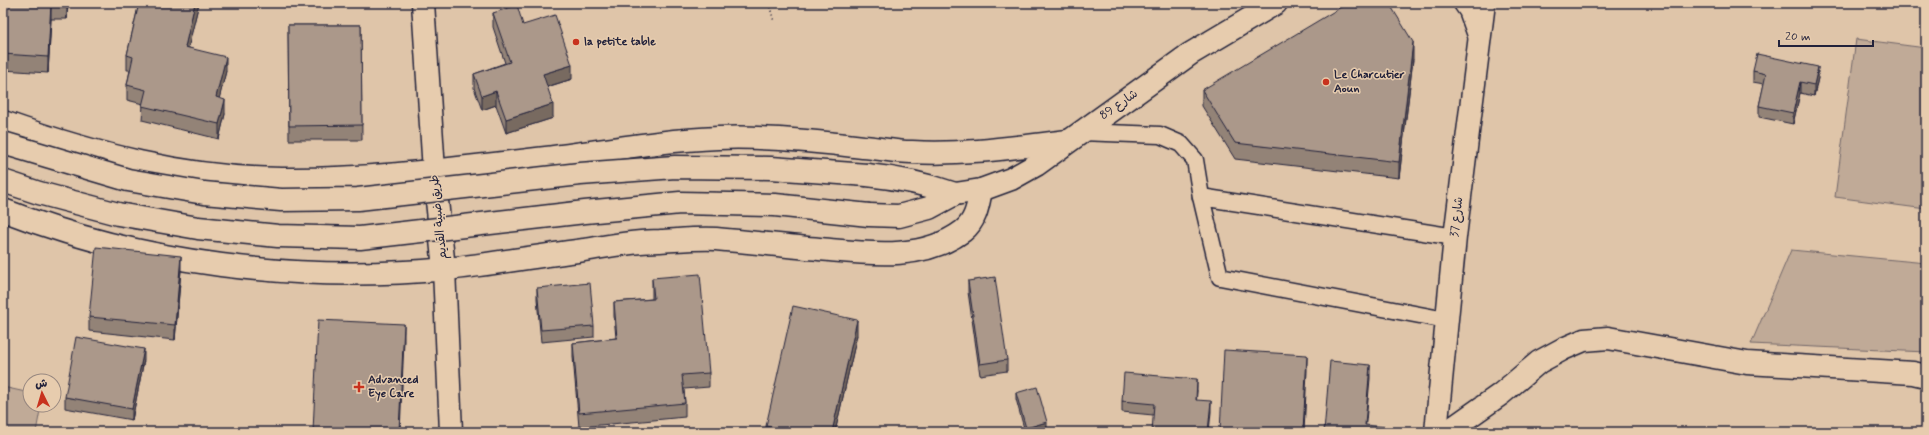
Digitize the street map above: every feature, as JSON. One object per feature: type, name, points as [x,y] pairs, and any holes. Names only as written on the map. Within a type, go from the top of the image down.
[{"type":"street","name":"طريق ضبية القديم","points":[[423,3],[434,171],[444,269],[451,432]]},
{"type":"street","name":"شارع 89","points":[[956,194],[981,190],[1011,179],[1036,165],[1074,136],[1190,54],[1276,3]]},
{"type":"street","points":[[1465,3],[1470,10],[1480,37]]},
{"type":"street","name":"شارع 37","points":[[1436,432],[1455,237],[1484,3]]},
{"type":"street","points":[[3,122],[62,143],[133,162],[207,174],[280,179],[355,178],[434,171],[577,154],[648,143],[719,138],[791,139],[910,152],[958,152],[1074,136]]},
{"type":"street","points":[[3,143],[128,180],[204,193],[281,200],[358,199],[580,174],[675,167],[771,168],[867,175],[897,178],[927,184],[956,194]]},
{"type":"street","points":[[3,181],[39,194],[118,214],[198,228],[278,236],[360,238],[585,212],[680,203],[775,206],[869,215],[899,216],[929,208],[956,194]]},
{"type":"street","points":[[3,210],[33,222],[113,246],[196,262],[280,271],[364,272],[444,269],[642,241],[713,239],[876,254],[913,252],[946,241],[964,230],[976,214],[981,190]]},
{"type":"street","points":[[1447,432],[1501,394],[1539,362],[1584,340],[1608,338],[1747,363],[1913,373],[1926,376]]},
{"type":"lane","points":[[1074,136],[1160,135],[1180,144],[1195,160],[1201,197],[1220,277],[1446,320]]},
{"type":"lane","points":[[1201,197],[1455,237]]},
{"type":"path","points":[[769,3],[774,20]]},
{"type":"shaded area","points":[[1856,39],[1926,48],[1926,209],[1835,197]]},
{"type":"shaded area","points":[[1791,250],[1926,263],[1926,352],[1751,344]]},
{"type":"shaded area","points":[[3,387],[22,391],[22,413],[40,413],[36,432],[3,432]]},
{"type":"building","points":[[3,3],[51,3],[48,57],[3,54]]},
{"type":"building","points":[[139,3],[195,3],[185,47],[226,57],[216,97],[225,100],[219,124],[142,106],[146,90],[127,85],[133,57],[127,55]]},
{"type":"building","name":"Le Charcutier Aoun","points":[[1348,3],[1389,3],[1413,42],[1399,162],[1235,143],[1202,90]]},
{"type":"building","points":[[517,5],[523,25],[555,15],[572,65],[543,74],[553,104],[506,119],[496,91],[482,96],[474,74],[510,62],[493,13]]},
{"type":"building","points":[[288,25],[361,25],[362,125],[289,126]]},
{"type":"building","points":[[1757,54],[1818,67],[1814,85],[1800,82],[1793,113],[1759,106],[1766,74],[1753,71]]},
{"type":"building","points":[[96,247],[181,256],[175,325],[89,317]]},
{"type":"building","points":[[700,274],[709,373],[682,375],[685,403],[579,413],[573,343],[617,338],[614,302],[654,299],[652,278]]},
{"type":"building","points":[[995,277],[1007,360],[980,364],[968,281]]},
{"type":"building","points":[[590,283],[594,326],[541,330],[537,288]]},
{"type":"building","points":[[793,306],[857,320],[832,432],[792,432],[766,426]]},
{"type":"building","name":"Advanced Eye Care","points":[[318,320],[404,324],[399,432],[313,432]]},
{"type":"building","points":[[76,337],[144,349],[132,409],[65,397]]},
{"type":"building","points":[[1224,350],[1307,355],[1303,432],[1220,432]]},
{"type":"building","points":[[1330,361],[1370,365],[1365,425],[1398,428],[1398,432],[1324,432]]},
{"type":"building","points":[[1124,373],[1197,379],[1196,400],[1211,401],[1208,432],[1152,432],[1154,404],[1122,401]]},
{"type":"building","points":[[1037,387],[1047,422],[1026,428],[1016,393]]},
{"type":"place","name":"la petite table","points":[[576,42]]},
{"type":"place","name":"Le Charcutier Aoun","points":[[1326,82]]},
{"type":"place","name":"Advanced Eye Care","points":[[359,387]]}]
